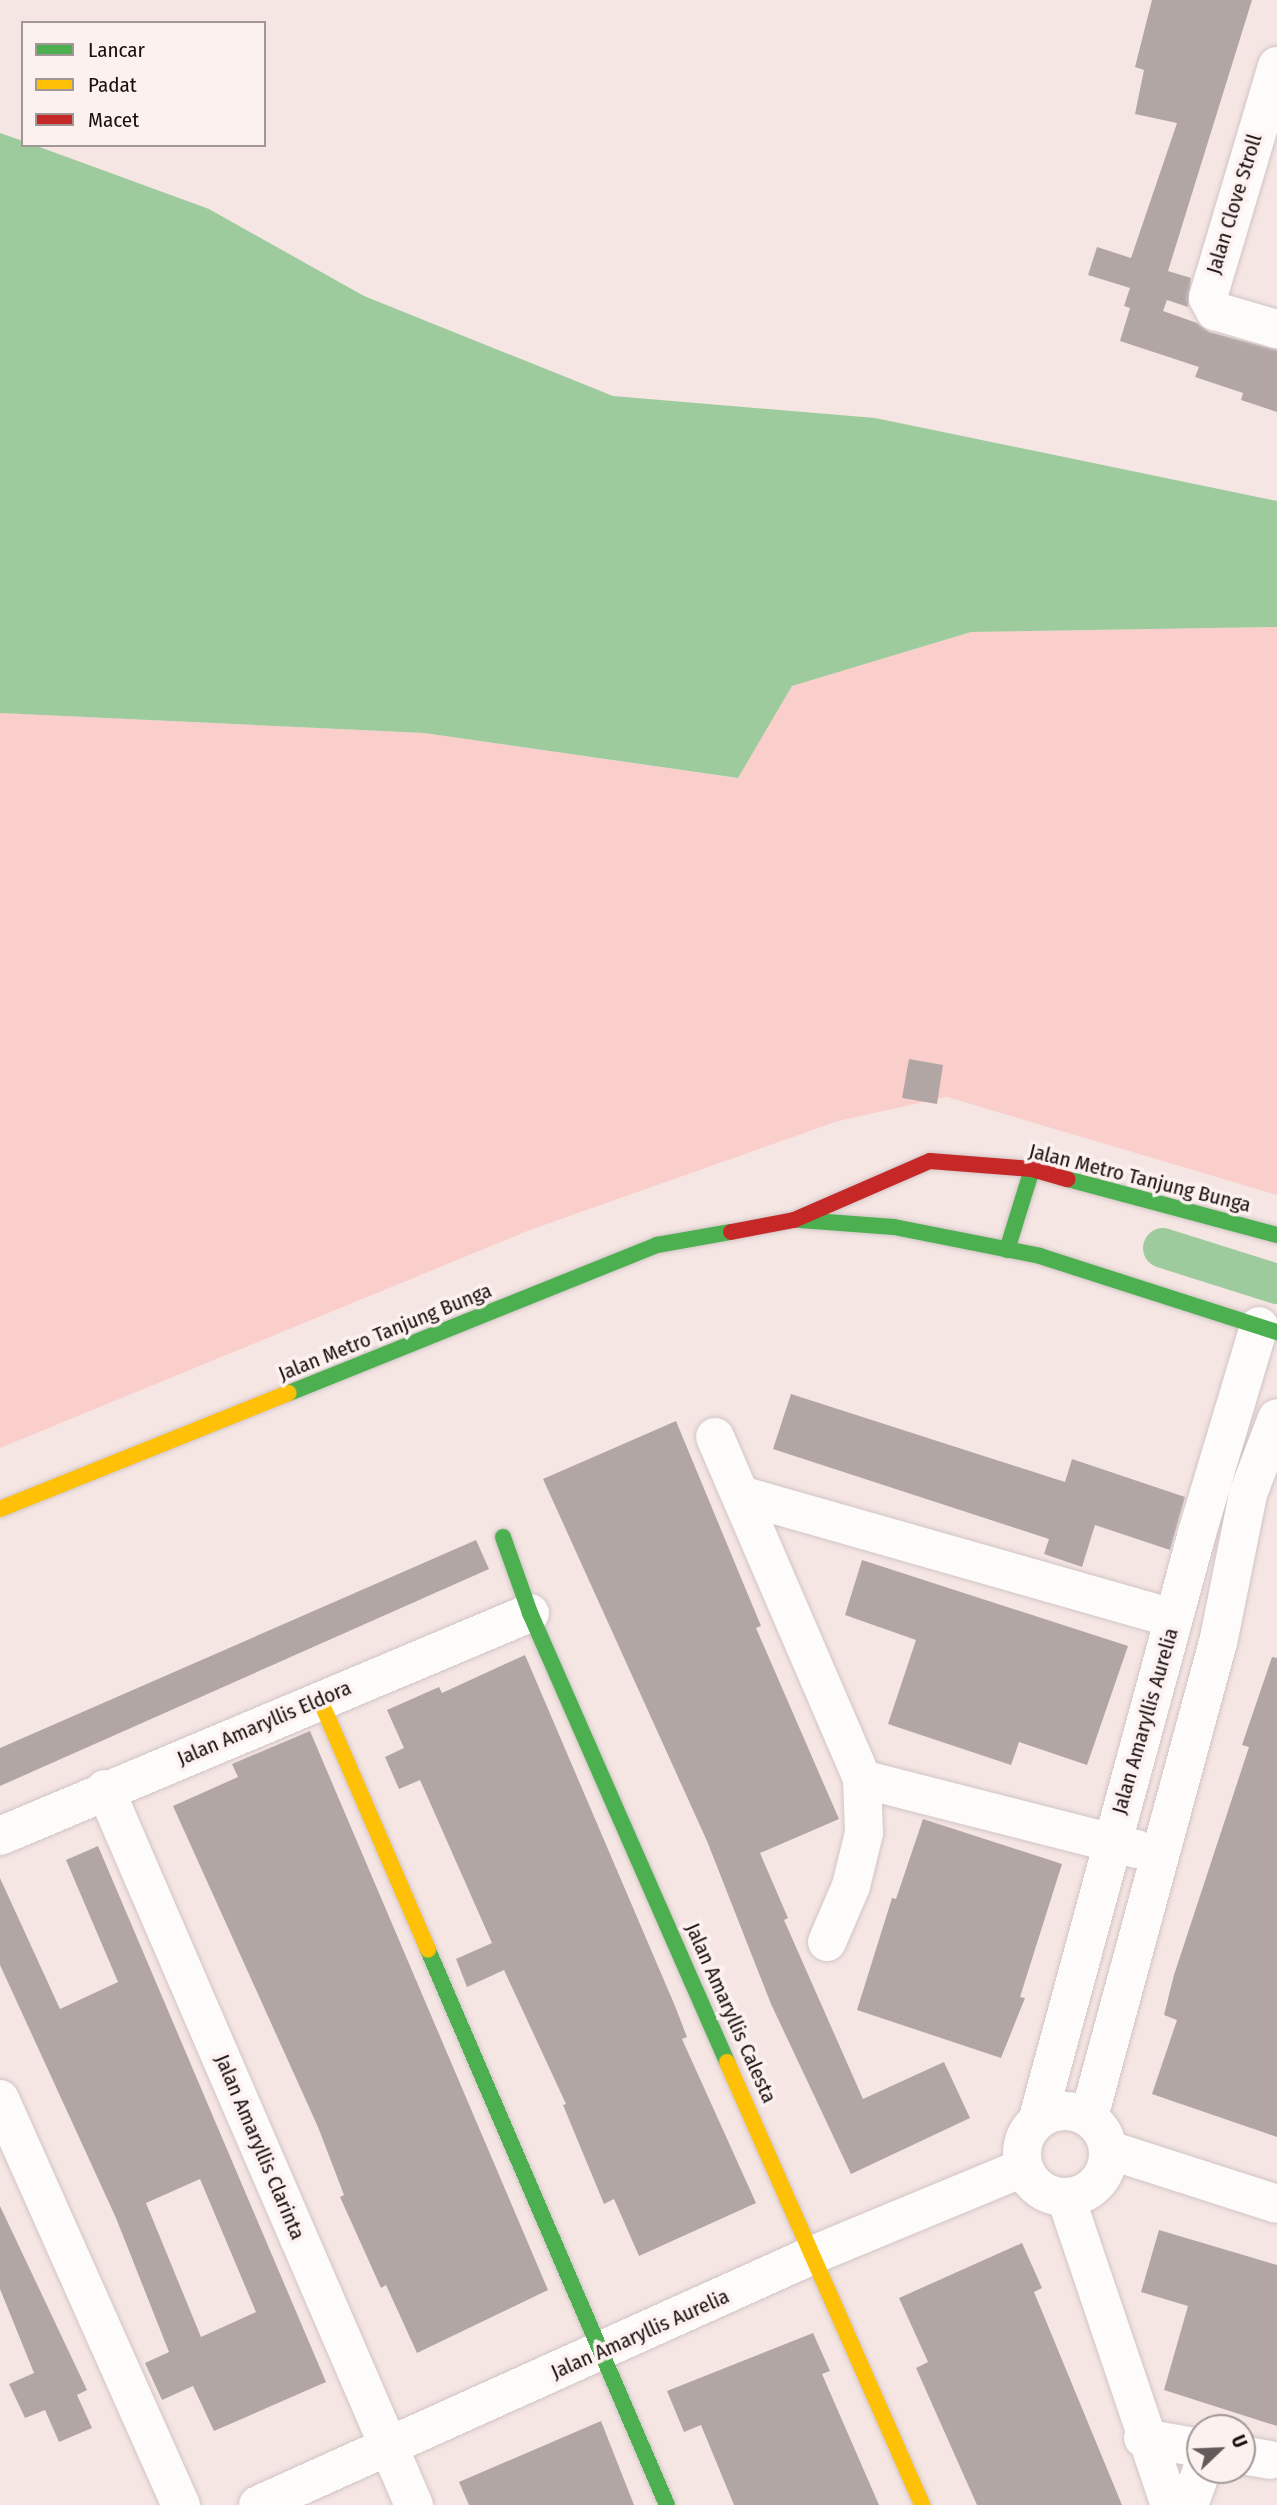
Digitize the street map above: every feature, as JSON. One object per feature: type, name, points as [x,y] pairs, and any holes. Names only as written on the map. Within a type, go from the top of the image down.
[{"type":"street","name":"Jalan Clove Stroll","points":[[1277,66],[1208,288],[1208,302],[1215,311],[1277,328]]},
{"type":"street","name":"Jalan Metro Tanjung Bunga","points":[[0,1509],[657,1245],[794,1220],[930,1161],[1032,1169],[1277,1235]]},
{"type":"street","points":[[1007,1250],[1032,1169]]},
{"type":"street","name":"Jalan Metro Tanjung Bunga","points":[[794,1220],[894,1227],[1007,1250],[1268,1329]]},
{"type":"street","name":"Jalan Amaryllis Aurelia","points":[[1038,2118],[1111,1842],[1213,1477],[1268,1329]]},
{"type":"street","points":[[1090,2117],[1218,1643],[1250,1488],[1277,1418]]},
{"type":"street","points":[[715,1437],[744,1496],[862,1779],[864,1833],[851,1886],[827,1942]]},
{"type":"street","points":[[1213,1477],[1250,1488]]},
{"type":"street","points":[[744,1496],[1173,1618]]},
{"type":"street","name":"Jalan Amaryllis Calesta","points":[[503,1537],[530,1613],[816,2254],[922,2505]]},
{"type":"street","name":"Jalan Amaryllis Eldora","points":[[0,1836],[105,1789],[530,1613]]},
{"type":"street","points":[[320,1700],[667,2505]]},
{"type":"street","points":[[862,1779],[1162,1857]]},
{"type":"street","name":"Jalan Amaryllis Clarinta","points":[[105,1789],[414,2505]]},
{"type":"street","points":[[0,2099],[181,2505]]},
{"type":"street","points":[[1063,2109],[1090,2117],[1103,2131],[1109,2150],[1105,2173],[1089,2191],[1066,2198],[1040,2190],[1023,2168],[1023,2141],[1038,2118],[1063,2109]]},
{"type":"street","points":[[1109,2150],[1277,2204]]},
{"type":"street","name":"Jalan Amaryllis Aurelia","points":[[258,2505],[602,2353],[816,2254],[1023,2168]]},
{"type":"street","points":[[1066,2198],[1143,2438],[1170,2505]]},
{"type":"street","points":[[1143,2438],[1186,2446]]},
{"type":"street","points":[[1189,2505],[1197,2484]]},
{"type":"shaded area","points":[[0,133],[21,140],[21,147],[39,147],[209,209],[364,296],[613,396],[875,418],[1277,501],[1277,627],[971,632],[792,686],[738,778],[424,733],[0,713]]},
{"type":"shaded area","points":[[1277,627],[1277,1195],[947,1097],[838,1121],[530,1230],[0,1448],[0,713],[424,733],[737,778],[792,686],[971,632]]},
{"type":"building","points":[[1152,0],[1252,0],[1168,271],[1191,278],[1188,307],[1167,300],[1163,311],[1197,323],[1209,332],[1277,350],[1277,412],[1241,400],[1243,393],[1195,377],[1199,367],[1120,341],[1130,308],[1124,306],[1130,288],[1088,275],[1097,247],[1131,258],[1177,123],[1135,114],[1144,70],[1135,67]]},
{"type":"building","points":[[909,1059],[943,1065],[937,1104],[902,1098]]},
{"type":"building","points":[[791,1394],[1065,1482],[1072,1459],[1185,1497],[1170,1550],[1095,1525],[1082,1567],[1044,1554],[1049,1539],[773,1449]]},
{"type":"building","points":[[676,1421],[761,1626],[756,1628],[839,1819],[760,1853],[788,1918],[784,1920],[863,2099],[944,2062],[970,2118],[851,2174],[771,2004],[707,1841],[543,1479]]},
{"type":"building","points":[[476,1540],[489,1569],[0,1786],[0,1748]]},
{"type":"building","points":[[862,1560],[1128,1646],[1087,1765],[1019,1742],[1011,1765],[888,1724],[916,1640],[845,1615]]},
{"type":"building","points":[[525,1655],[675,2006],[687,2037],[682,2039],[756,2203],[639,2256],[614,2199],[604,2204],[563,2105],[566,2104],[504,1970],[467,1987],[456,1959],[492,1943],[420,1780],[399,1789],[385,1757],[404,1748],[387,1710],[439,1687],[442,1693]]},
{"type":"building","points":[[1272,1657],[1277,1658],[1277,2137],[1152,2094],[1177,2020],[1164,2015],[1174,1975],[1249,1747],[1242,1745]]},
{"type":"building","points":[[310,1731],[548,2290],[417,2353],[386,2285],[381,2288],[340,2197],[344,2195],[318,2127],[173,1806],[238,1777],[232,1764]]},
{"type":"building","points":[[923,1819],[1062,1864],[1020,1997],[1025,1998],[1001,2058],[857,2010],[892,1898],[896,1899]]},
{"type":"building","points":[[98,1846],[326,2382],[214,2431],[193,2386],[162,2400],[145,2363],[169,2352],[116,2218],[0,1965],[0,1878],[60,2009],[118,1982],[66,1860]],"holes":[[[200,2179],[256,2312],[201,2337],[146,2203]]]},
{"type":"building","points":[[0,2206],[87,2390],[77,2395],[92,2428],[59,2442],[45,2410],[25,2418],[9,2384],[34,2373],[0,2289]]},
{"type":"building","points":[[1159,2230],[1277,2265],[1277,2426],[1256,2419],[1256,2414],[1239,2414],[1164,2390],[1188,2306],[1141,2292]]},
{"type":"building","points":[[1022,2243],[1042,2288],[1034,2292],[1122,2505],[977,2505],[916,2368],[928,2362],[899,2298]]},
{"type":"building","points":[[813,2333],[830,2371],[822,2374],[879,2505],[734,2505],[701,2425],[684,2432],[667,2391]]},
{"type":"building","points":[[601,2421],[634,2505],[469,2505],[459,2482]]},
{"type":"waterway","points":[[1163,1248],[1277,1284]]},
{"type":"traffic: fast","points":[[1007,1250],[1032,1169]]},
{"type":"traffic: fast","points":[[1068,1179],[1277,1235]]},
{"type":"traffic: fast","points":[[800,1220],[894,1227],[1040,1256],[1277,1332]]},
{"type":"traffic: fast","points":[[289,1393],[657,1245],[731,1232]]},
{"type":"traffic: fast","points":[[503,1537],[530,1613],[727,2062]]},
{"type":"traffic: fast","points":[[428,1950],[667,2505]]},
{"type":"traffic: slow","points":[[0,1509],[289,1393]]},
{"type":"traffic: slow","points":[[320,1700],[428,1950]]},
{"type":"traffic: slow","points":[[727,2062],[922,2505]]},
{"type":"traffic: jam","points":[[731,1232],[794,1220],[930,1161],[1032,1169],[1068,1179]]}]
